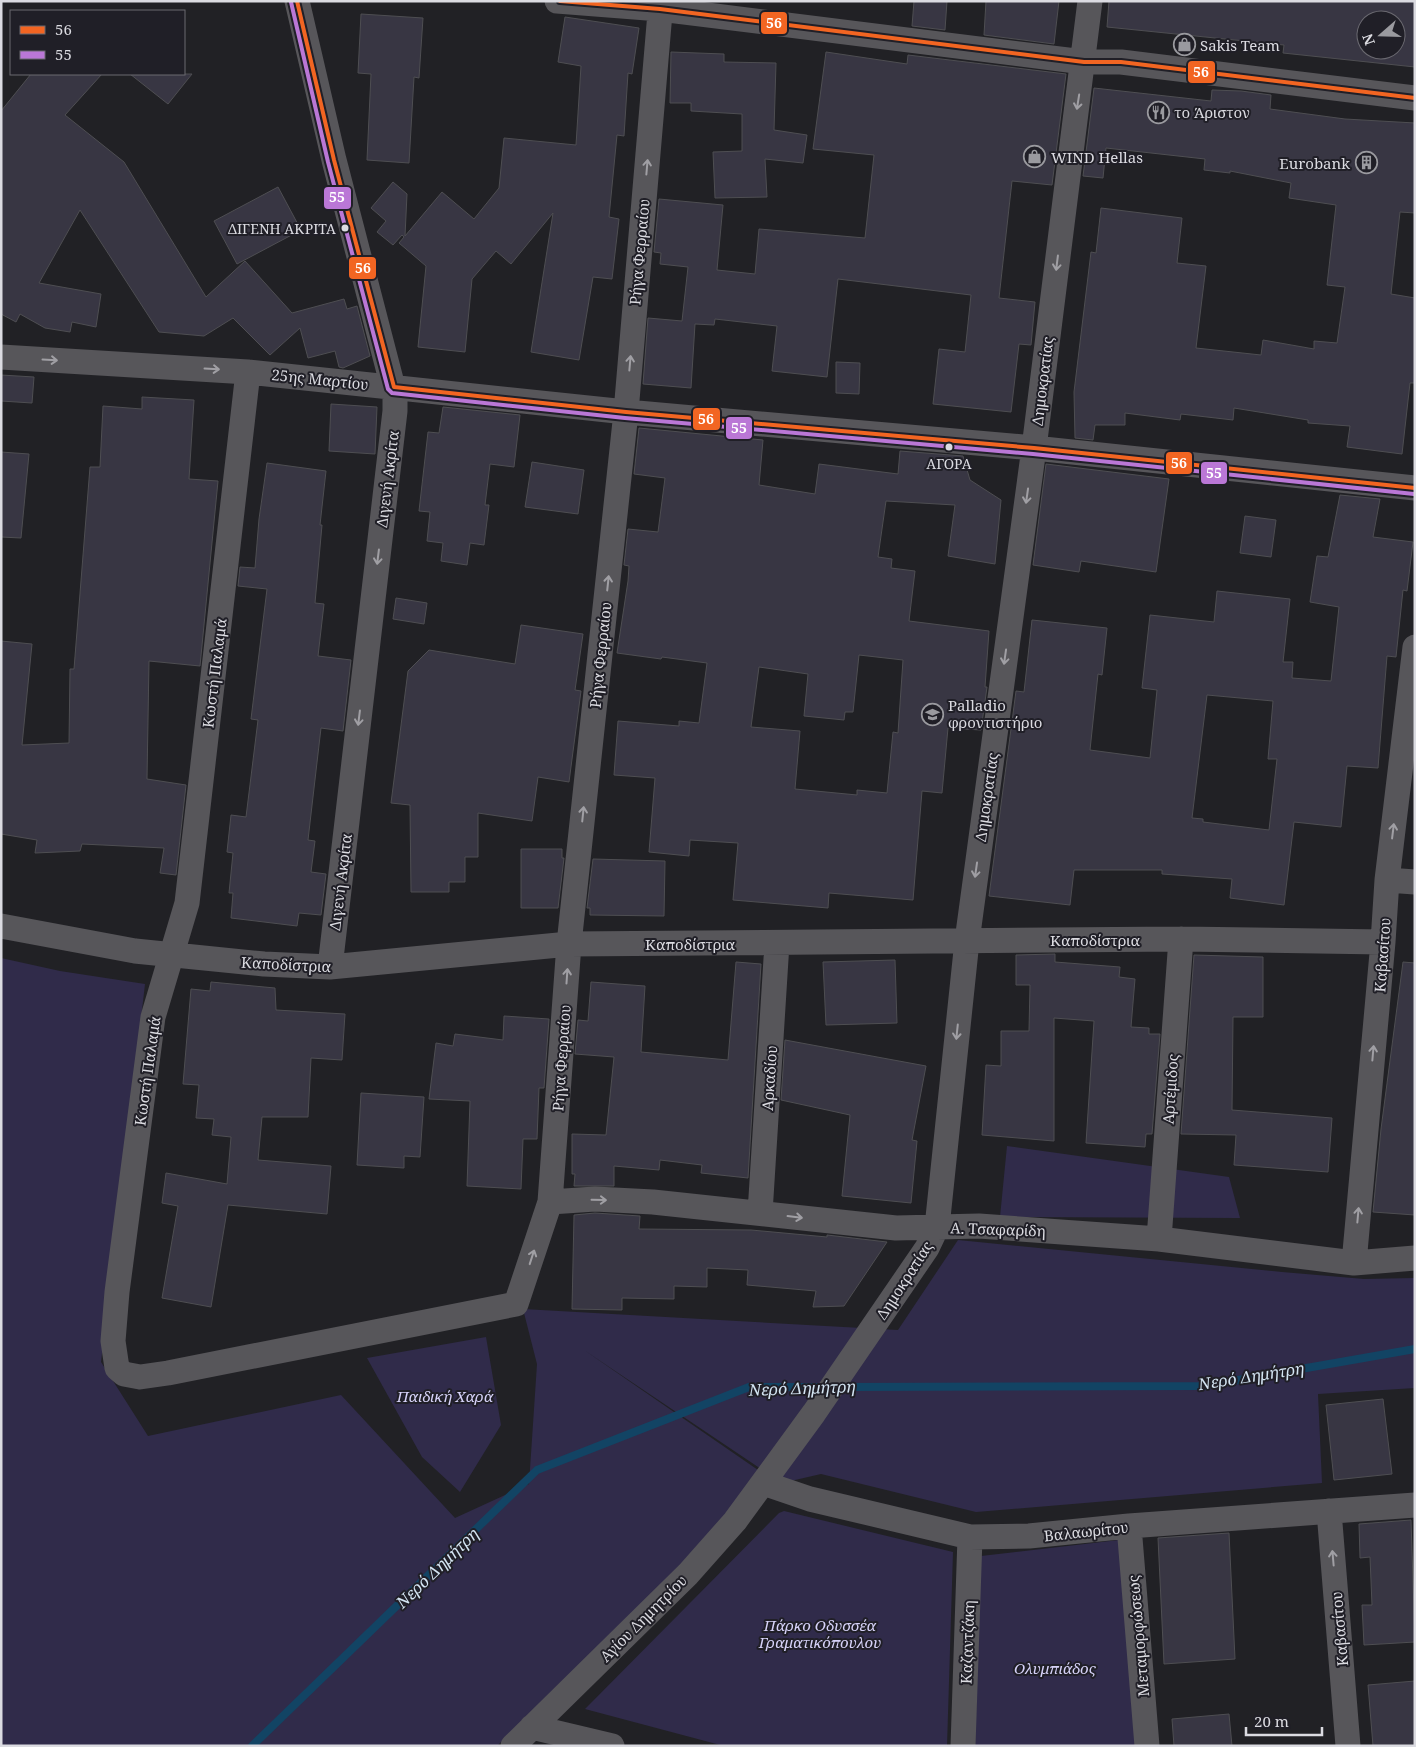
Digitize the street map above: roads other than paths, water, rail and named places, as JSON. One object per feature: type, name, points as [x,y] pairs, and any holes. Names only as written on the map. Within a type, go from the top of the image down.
[{"type":"street","name":"Διγενή Ακρίτα","points":[[297,1],[334,160],[394,386],[395,411],[330,967]]},
{"type":"street","points":[[557,1],[661,5],[1084,62],[1121,62],[1415,98]]},
{"type":"street","name":"Δημοκρατίας","points":[[763,1484],[927,1248],[937,1227],[967,941],[1034,448],[1084,62],[1090,1]]},
{"type":"street","name":"Ρήγα Φερραίου","points":[[516,1304],[550,1202],[569,944],[626,412],[661,5]]},
{"type":"street","name":"25ης Μαρτίου","points":[[1,357],[248,372],[626,412],[1034,448],[1415,488]]},
{"type":"street","name":"Κωστή Παλαμά","points":[[248,372],[187,904],[173,955],[160,990],[152,1027],[117,1292],[113,1341],[117,1368],[124,1374],[131,1376],[168,1373],[516,1304]]},
{"type":"street","name":"Καβασίτου","points":[[1354,1263],[1387,880],[1415,647]]},
{"type":"street","points":[[1387,880],[1415,882]]},
{"type":"street","name":"Καποδίστρια","points":[[1,926],[135,951],[264,964],[330,967],[569,944],[1181,939],[1383,942]]},
{"type":"street","name":"Αρτέμιδος","points":[[1159,1239],[1181,939]]},
{"type":"street","name":"Αρκαδίου","points":[[760,1213],[777,943]]},
{"type":"street","name":"Α. Τσαφαρίδη","points":[[550,1202],[596,1199],[760,1213],[896,1228],[979,1226],[1159,1239],[1354,1263],[1415,1258]]},
{"type":"street","name":"Βαλαωρίτου","points":[[763,1484],[810,1499],[970,1537],[1029,1536],[1129,1526],[1415,1506]]},
{"type":"street","name":"Αγίου Δημητρίου","points":[[514,1746],[688,1574],[736,1521],[763,1484]]},
{"type":"street","name":"Καβασίτου","points":[[1329,1511],[1348,1746]]},
{"type":"street","name":"Μεταμορφώσεως","points":[[1129,1526],[1147,1746]]},
{"type":"street","name":"Καζαντζάκη","points":[[963,1746],[970,1537]]},
{"type":"street","points":[[532,1727],[612,1746]]},
{"type":"waterway","name":"Νερό Δημήτρη","points":[[837,1387],[1204,1386],[1415,1349]]},
{"type":"waterway","name":"Νερό Δημήτρη","points":[[252,1746],[537,1470],[749,1387],[825,1387]]},
{"type":"place","name":"Sakis Team","points":[[1184,45]]},
{"type":"place","name":"το Άριστον","points":[[1158,112]]},
{"type":"place","name":"WIND Hellas","points":[[1035,157]]},
{"type":"place","name":"Eurobank","points":[[1366,163]]},
{"type":"place","name":"ΔΙΓΕΝΗ ΑΚΡΙΤΑ","points":[[345,228]]},
{"type":"place","name":"ΑΓΟΡΑ","points":[[949,447]]},
{"type":"place","name":"Palladio φροντιστήριο","points":[[932,714]]},
{"type":"park label","name":"Παιδική Χαρά","points":[[445,1396]]},
{"type":"park label","name":"Πάρκο Οδυσσέα Γραματικόπουλου","points":[[820,1634]]},
{"type":"park label","name":"Ολυμπιάδος","points":[[1055,1668]]}]
